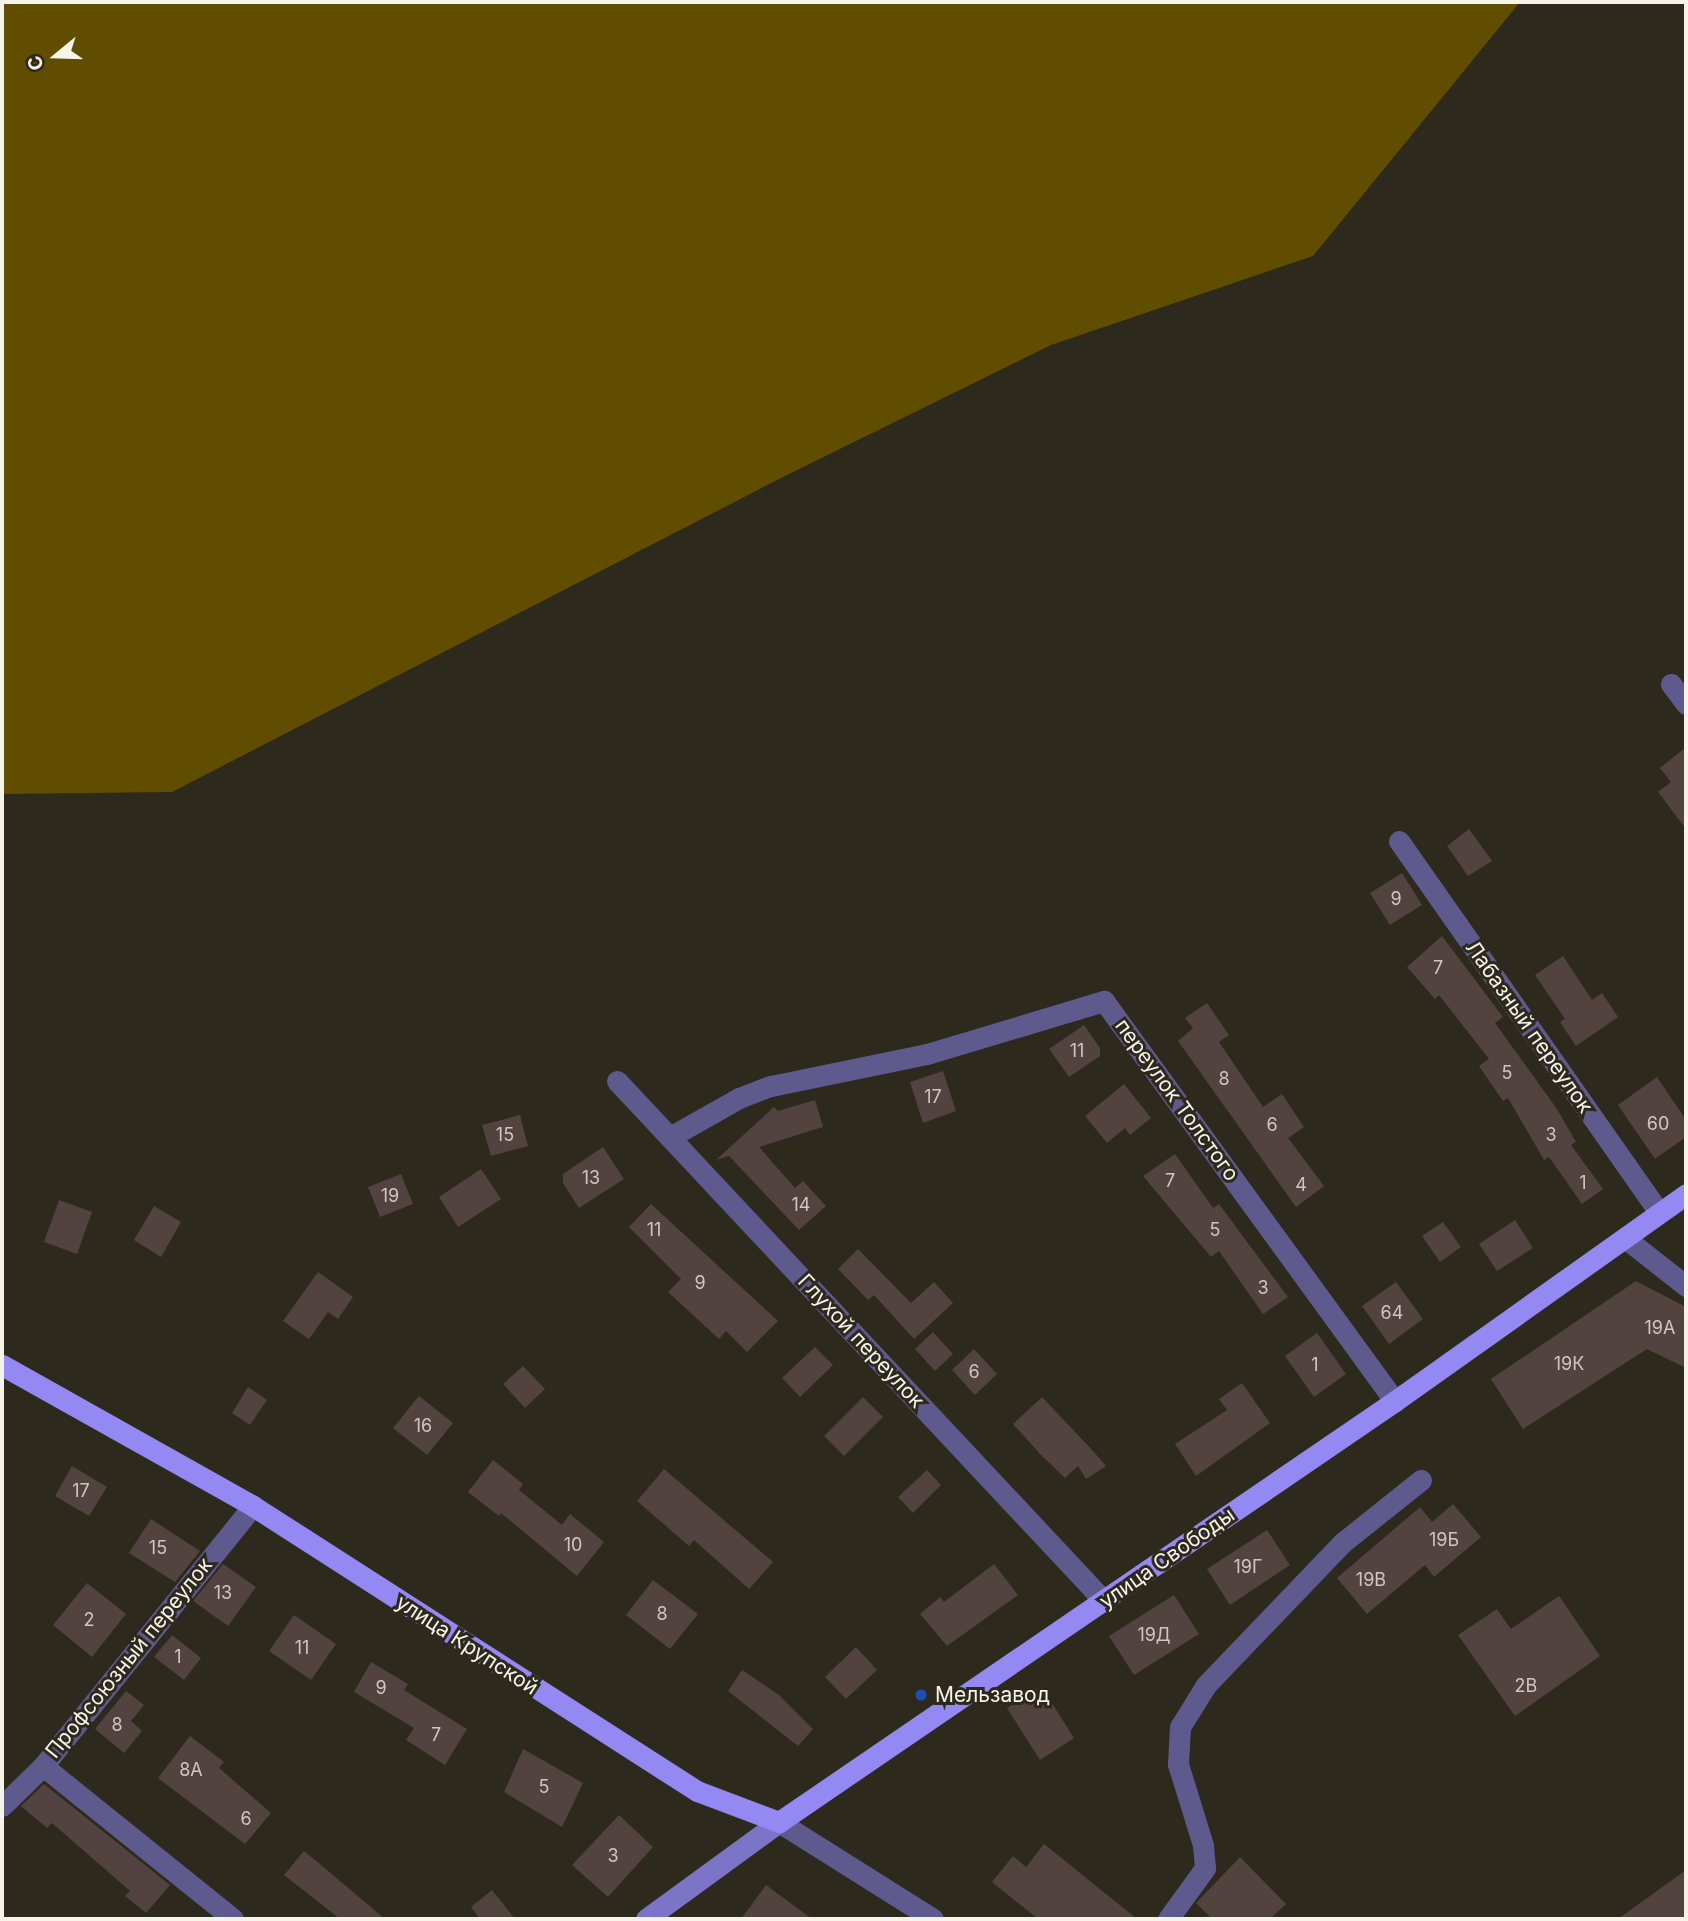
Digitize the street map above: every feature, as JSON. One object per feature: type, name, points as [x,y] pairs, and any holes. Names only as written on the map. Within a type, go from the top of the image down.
[{"type":"main road","name":"улица Свободы","points":[[779,1822],[1105,1602],[1395,1401],[1686,1194]]},
{"type":"main road","name":"улица Крупской","points":[[2,1365],[253,1506],[697,1791],[779,1822]]},
{"type":"street","points":[[1671,684],[1686,704]]},
{"type":"street","name":"Лабазный переулок","points":[[1399,841],[1660,1212]]},
{"type":"street","name":"переулок Толстого","points":[[670,1137],[739,1098],[771,1086],[927,1054],[1104,1001],[1395,1401]]},
{"type":"street","name":"Глухой переулок","points":[[617,1081],[1105,1602]]},
{"type":"street","points":[[1625,1237],[1686,1286]]},
{"type":"street","points":[[1168,1919],[1205,1868],[1200,1833],[1178,1763],[1180,1727],[1206,1685],[1342,1543],[1421,1480]]},
{"type":"street","name":"Профсоюзный переулок","points":[[2,1806],[43,1766],[253,1506]]},
{"type":"street","points":[[43,1766],[233,1919]]},
{"type":"street","name":"улица Свободы","points":[[646,1919],[779,1822]]},
{"type":"street","name":"улица Крупской","points":[[779,1822],[933,1919]]},
{"type":"shaded area","points":[[2,2],[1520,2],[1313,256],[1051,345],[785,476],[172,792],[2,794]]},
{"type":"building","points":[[1686,747],[1686,829],[1658,792],[1671,782],[1660,768]]},
{"type":"building","points":[[1469,829],[1492,861],[1468,876],[1447,846]]},
{"type":"building","points":[[1402,873],[1422,905],[1390,925],[1370,893]]},
{"type":"building","points":[[1442,936],[1503,1017],[1495,1023],[1557,1109],[1576,1142],[1571,1145],[1603,1189],[1582,1204],[1549,1157],[1544,1160],[1508,1098],[1503,1101],[1479,1066],[1489,1059],[1439,995],[1435,999],[1407,967]]},
{"type":"building","points":[[1563,956],[1592,1000],[1602,993],[1618,1017],[1576,1046],[1560,1022],[1565,1019],[1535,975]]},
{"type":"building","points":[[1207,1003],[1229,1035],[1219,1042],[1263,1107],[1282,1094],[1304,1127],[1288,1138],[1324,1186],[1296,1207],[1178,1041],[1193,1028],[1185,1018]]},
{"type":"building","points":[[1084,1025],[1100,1048],[1100,1056],[1069,1077],[1049,1049]]},
{"type":"building","points":[[943,1071],[956,1111],[923,1123],[910,1082]]},
{"type":"building","points":[[1657,1077],[1686,1120],[1686,1137],[1655,1159],[1618,1105]]},
{"type":"building","points":[[1124,1084],[1151,1118],[1130,1135],[1125,1128],[1107,1143],[1085,1116]]},
{"type":"building","points":[[815,1100],[823,1127],[759,1147],[795,1188],[803,1181],[826,1206],[799,1230],[729,1156],[716,1160],[774,1107],[778,1111]]},
{"type":"building","points":[[520,1115],[528,1146],[491,1156],[482,1125]]},
{"type":"building","points":[[603,1147],[624,1179],[579,1208],[563,1183],[563,1174]]},
{"type":"building","points":[[1175,1154],[1213,1208],[1219,1204],[1288,1297],[1263,1314],[1219,1251],[1211,1257],[1143,1176]]},
{"type":"building","points":[[481,1169],[501,1199],[458,1227],[439,1197]]},
{"type":"building","points":[[401,1174],[413,1204],[380,1217],[368,1187]]},
{"type":"building","points":[[59,1200],[92,1212],[77,1254],[44,1242]]},
{"type":"building","points":[[651,1204],[778,1321],[747,1352],[726,1331],[719,1339],[668,1292],[681,1279],[629,1227]]},
{"type":"building","points":[[154,1206],[181,1222],[161,1257],[134,1240]]},
{"type":"building","points":[[1515,1220],[1533,1248],[1497,1271],[1479,1244]]},
{"type":"building","points":[[1443,1222],[1461,1247],[1440,1262],[1422,1236]]},
{"type":"building","points":[[858,1249],[911,1303],[934,1282],[953,1303],[914,1339],[874,1295],[868,1300],[838,1269]]},
{"type":"building","points":[[318,1272],[353,1297],[338,1319],[328,1312],[309,1339],[283,1321]]},
{"type":"building","points":[[1636,1281],[1686,1307],[1686,1368],[1647,1349],[1523,1429],[1491,1379]]},
{"type":"building","points":[[1396,1282],[1423,1319],[1389,1344],[1362,1306]]},
{"type":"building","points":[[933,1332],[953,1354],[935,1371],[915,1349]]},
{"type":"building","points":[[1317,1333],[1346,1374],[1314,1397],[1285,1356]]},
{"type":"building","points":[[815,1347],[833,1365],[800,1397],[782,1378]]},
{"type":"building","points":[[974,1349],[997,1374],[975,1395],[952,1370]]},
{"type":"building","points":[[523,1366],[545,1389],[525,1408],[503,1384]]},
{"type":"building","points":[[1242,1383],[1270,1423],[1196,1476],[1175,1444],[1227,1410],[1219,1399]]},
{"type":"building","points":[[248,1387],[267,1400],[250,1425],[232,1413]]},
{"type":"building","points":[[419,1396],[453,1423],[427,1455],[393,1428]]},
{"type":"building","points":[[863,1397],[883,1417],[844,1456],[824,1436]]},
{"type":"building","points":[[1042,1397],[1106,1466],[1086,1479],[1078,1466],[1065,1478],[1040,1454],[1013,1424]]},
{"type":"building","points":[[493,1460],[523,1484],[519,1490],[562,1525],[570,1514],[604,1542],[577,1576],[501,1513],[499,1516],[468,1492]]},
{"type":"building","points":[[72,1466],[107,1487],[89,1516],[55,1496]]},
{"type":"building","points":[[664,1469],[773,1562],[749,1589],[694,1540],[689,1546],[637,1501]]},
{"type":"building","points":[[927,1470],[941,1485],[913,1513],[898,1497]]},
{"type":"building","points":[[1453,1504],[1481,1537],[1434,1577],[1425,1565],[1367,1614],[1337,1578],[1420,1507],[1432,1522]]},
{"type":"building","points":[[151,1519],[200,1551],[175,1582],[129,1553]]},
{"type":"building","points":[[1267,1530],[1290,1565],[1230,1605],[1207,1569]]},
{"type":"building","points":[[223,1564],[256,1587],[228,1626],[193,1601]]},
{"type":"building","points":[[994,1564],[1018,1595],[947,1646],[920,1614],[940,1597],[944,1602]]},
{"type":"building","points":[[653,1580],[698,1614],[670,1649],[626,1615]]},
{"type":"building","points":[[87,1583],[126,1614],[92,1657],[53,1625]]},
{"type":"building","points":[[1174,1595],[1199,1634],[1134,1675],[1109,1636]]},
{"type":"building","points":[[1559,1596],[1600,1656],[1515,1716],[1458,1635],[1497,1609],[1511,1629]]},
{"type":"building","points":[[294,1615],[336,1644],[311,1680],[269,1651]]},
{"type":"building","points":[[172,1635],[201,1658],[184,1680],[154,1657]]},
{"type":"building","points":[[856,1647],[877,1670],[846,1699],[825,1677]]},
{"type":"building","points":[[371,1662],[408,1684],[404,1690],[467,1729],[445,1765],[406,1740],[414,1728],[354,1692]]},
{"type":"building","points":[[742,1670],[779,1695],[813,1729],[798,1746],[728,1691]]},
{"type":"building","points":[[1041,1686],[1074,1738],[1040,1760],[1007,1708]]},
{"type":"building","points":[[126,1691],[144,1705],[131,1721],[142,1731],[124,1753],[95,1729]]},
{"type":"building","points":[[190,1736],[224,1762],[219,1768],[271,1813],[245,1844],[158,1778]]},
{"type":"building","points":[[523,1749],[583,1783],[562,1827],[504,1792]]},
{"type":"building","points":[[44,1784],[170,1885],[146,1913],[125,1896],[130,1891],[52,1823],[47,1828],[21,1806]]},
{"type":"building","points":[[619,1815],[653,1847],[608,1897],[572,1865]]},
{"type":"building","points":[[1044,1844],[1137,1919],[1038,1919],[992,1882],[1013,1856],[1026,1867]]},
{"type":"building","points":[[304,1851],[385,1919],[340,1919],[284,1875]]},
{"type":"building","points":[[1240,1857],[1286,1904],[1270,1919],[1212,1919],[1196,1903]]},
{"type":"building","points":[[1686,1870],[1686,1919],[1618,1919]]},
{"type":"building","points":[[766,1885],[812,1919],[741,1919]]},
{"type":"building","points":[[492,1890],[515,1919],[480,1919],[471,1907]]},
{"type":"place","name":"Мельзавод","points":[[921,1695]]}]
